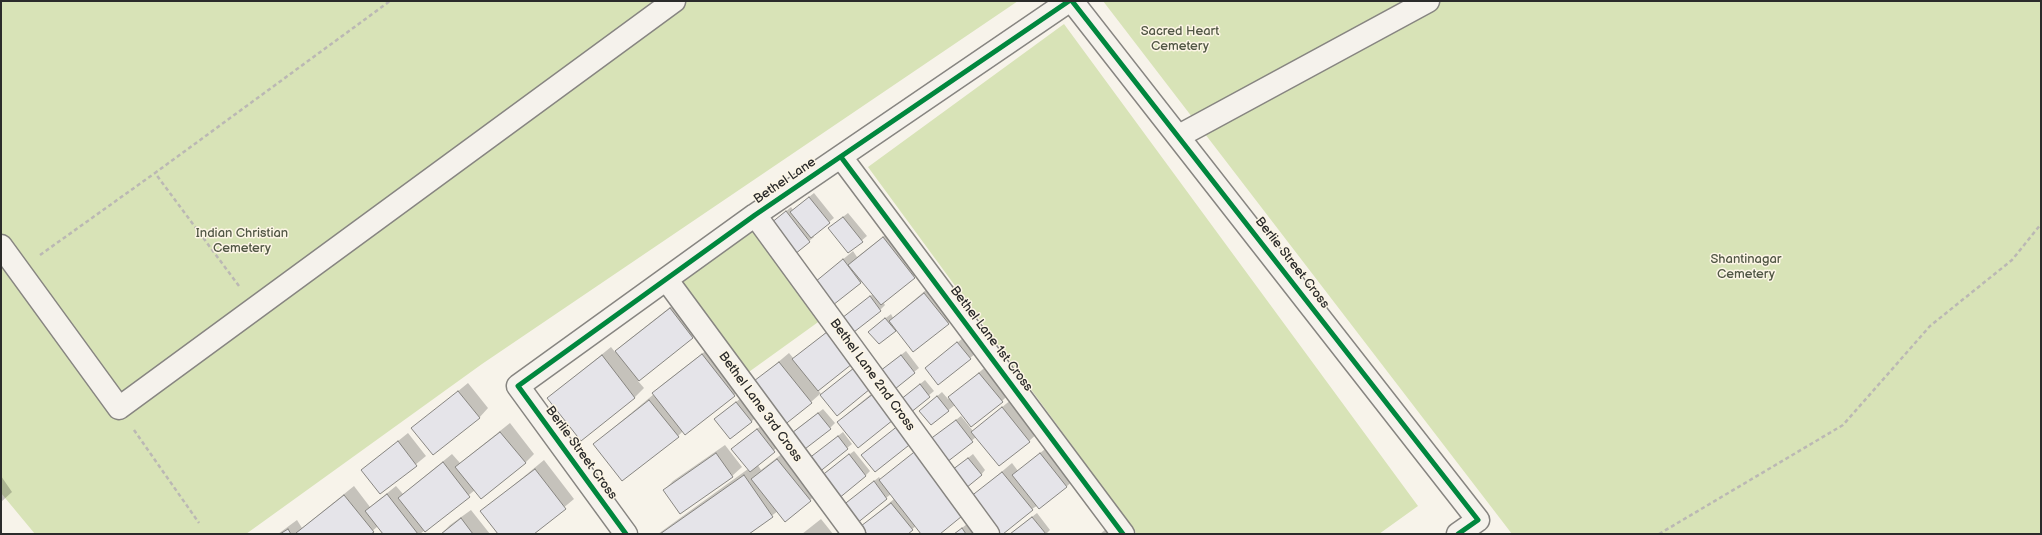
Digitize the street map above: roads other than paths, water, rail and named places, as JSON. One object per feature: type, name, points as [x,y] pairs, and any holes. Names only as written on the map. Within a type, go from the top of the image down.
[{"type":"street","points":[[1,246],[119,408],[674,1]]},
{"type":"street","name":"Bethel Lane","points":[[518,386],[755,215],[1069,1]]},
{"type":"street","name":"Berlie Street Cross","points":[[1072,1],[1478,520],[1458,534]]},
{"type":"street","points":[[1179,136],[1428,1]]},
{"type":"street","name":"Bethel Lane 1st Cross","points":[[841,157],[1123,534]]},
{"type":"street","name":"Bethel Lane 2nd Cross","points":[[755,215],[988,534]]},
{"type":"street","name":"Bethel Lane 3rd Cross","points":[[666,280],[854,534]]},
{"type":"street","name":"Berlie Street Cross","points":[[518,386],[626,534]]},
{"type":"park label","name":"Sacred Heart Cemetery","points":[[1180,40]]},
{"type":"park label","name":"Indian Christian Cemetery","points":[[242,242]]},
{"type":"park label","name":"Shantinagar Cemetery","points":[[1746,268]]}]
